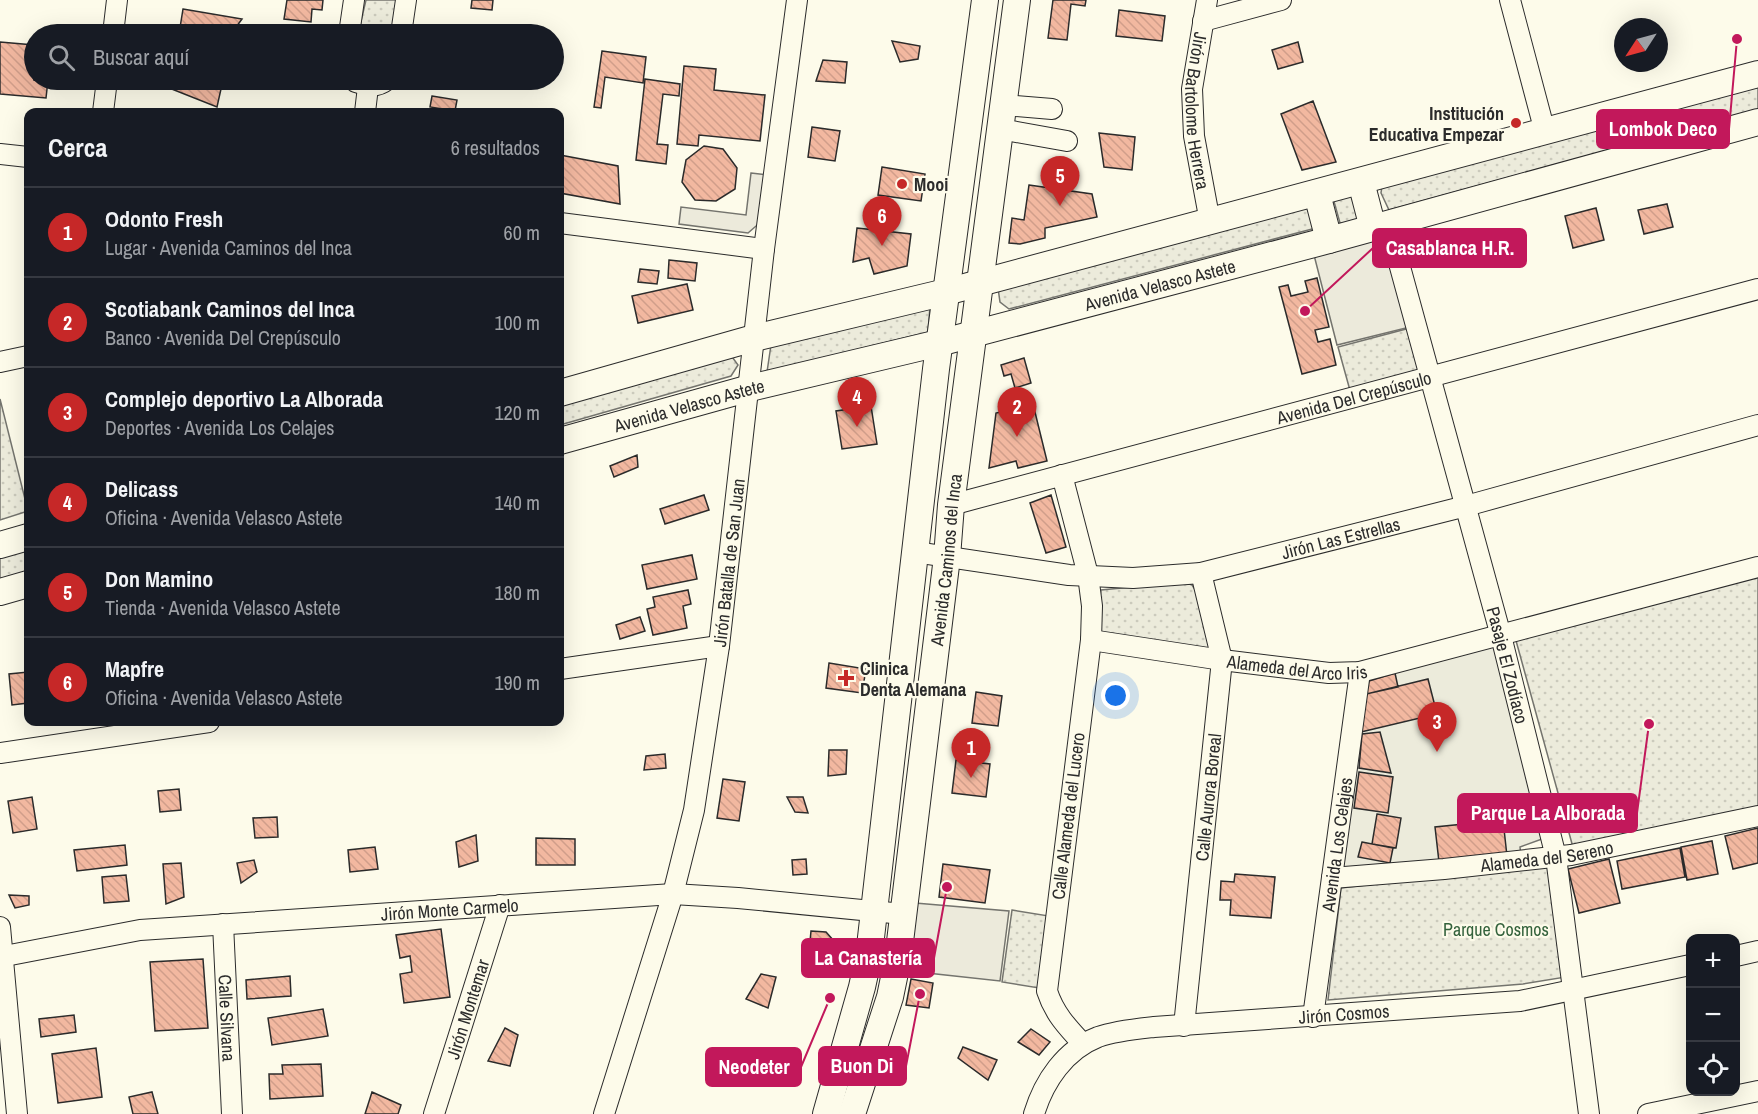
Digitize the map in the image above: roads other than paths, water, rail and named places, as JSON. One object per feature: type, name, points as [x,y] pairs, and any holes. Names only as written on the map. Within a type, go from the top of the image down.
[{"type":"main road","name":"Avenida Caminos del Inca","points":[[826,1114],[869,956],[939,343],[985,0]]},
{"type":"main road","name":"Avenida Caminos del Inca","points":[[852,1114],[890,997],[898,958],[951,505],[1017,0]]},
{"type":"main road","points":[[564,392],[754,338],[946,292],[1758,74]]},
{"type":"main road","name":"Avenida Velasco Astete","points":[[564,440],[750,388],[939,343],[1329,240],[1758,122]]},
{"type":"main road","points":[[1361,182],[1380,226]]},
{"type":"main road","points":[[1317,194],[1329,240]]},
{"type":"main road","points":[[0,545],[24,538]]},
{"type":"main road","points":[[0,592],[24,585]]},
{"type":"street","points":[[114,24],[117,0]]},
{"type":"street","points":[[350,24],[354,0]]},
{"type":"street","points":[[402,24],[406,0]]},
{"type":"street","name":"Jirón Batalla de San Juan","points":[[604,1114],[673,894],[694,810],[719,646],[764,249],[797,0]]},
{"type":"street","name":"Jirón Bartolome Herrera","points":[[1207,0],[1192,89],[1194,136],[1210,222]]},
{"type":"street","points":[[1203,21],[1281,0]]},
{"type":"street","points":[[1510,0],[1545,132]]},
{"type":"street","points":[[104,108],[106,90]]},
{"type":"street","points":[[363,90],[365,108]]},
{"type":"street","points":[[1001,117],[1052,109]]},
{"type":"street","points":[[1001,117],[1067,141]]},
{"type":"street","points":[[0,154],[24,157]]},
{"type":"street","points":[[564,224],[764,249]]},
{"type":"street","name":"Pasaje El Zodíaco","points":[[1380,226],[1430,377],[1466,506],[1556,857],[1575,990],[1589,1114]]},
{"type":"street","name":"Avenida Del Crepúsculo","points":[[951,505],[1758,289]]},
{"type":"street","name":"Jirón Las Estrellas","points":[[915,552],[1069,575],[1133,578],[1200,573],[1466,506],[1758,425]]},
{"type":"street","name":"Calle Alameda del Lucero","points":[[1062,475],[1088,575],[1092,606],[1091,640],[1047,991],[1053,1008],[1083,1044]]},
{"type":"street","name":"Alameda del Arco Iris","points":[[1091,640],[1222,660],[1329,673],[1360,672],[1758,567]]},
{"type":"street","name":"Calle Aurora Boreal","points":[[1184,1026],[1222,660],[1200,573]]},
{"type":"street","points":[[564,668],[719,646]]},
{"type":"street","name":"Avenida Los Celajes","points":[[1313,1017],[1360,672]]},
{"type":"street","points":[[0,753],[182,726]]},
{"type":"street","name":"Alameda del Sereno","points":[[1332,878],[1556,857],[1758,816]]},
{"type":"street","name":"Jirón Monte Carmelo","points":[[2,956],[140,930],[673,894],[903,914]]},
{"type":"street","name":"Jirón Montemar","points":[[434,1114],[500,905]]},
{"type":"street","name":"Calle Silvana","points":[[223,924],[232,1114]]},
{"type":"street","points":[[0,927],[17,1114]]},
{"type":"street","points":[[1740,955],[1758,951]]},
{"type":"street","name":"Jirón Cosmos","points":[[1034,1114],[1039,1096],[1058,1065],[1083,1044],[1099,1036],[1129,1030],[1520,1001],[1686,966]]},
{"type":"street","points":[[1648,1114],[1758,1090]]},
{"type":"place","name":"Lombok Deco","points":[[1737,39]]},
{"type":"place","name":"Institución Educativa Empezar","points":[[1516,123]]},
{"type":"place","name":"Mooi","points":[[902,184]]},
{"type":"place","name":"Don Mamino","points":[[1060,206]]},
{"type":"place","name":"Mapfre","points":[[882,246]]},
{"type":"place","name":"Casablanca H.R.","points":[[1305,311]]},
{"type":"place","name":"Delicass","points":[[857,427]]},
{"type":"place","name":"Scotiabank Caminos del Inca","points":[[1017,437]]},
{"type":"place","name":"Clinica Denta Alemana","points":[[846,678]]},
{"type":"place","name":"Parque La Alborada","points":[[1649,724]]},
{"type":"place","name":"Complejo deportivo La Alborada","points":[[1437,752]]},
{"type":"place","name":"Odonto Fresh","points":[[971,778]]},
{"type":"place","name":"La Canastería","points":[[947,887]]},
{"type":"place","name":"Buon Di","points":[[920,994]]},
{"type":"place","name":"Neodeter","points":[[830,998]]},
{"type":"park label","name":"Parque Cosmos","points":[[1496,929]]}]
